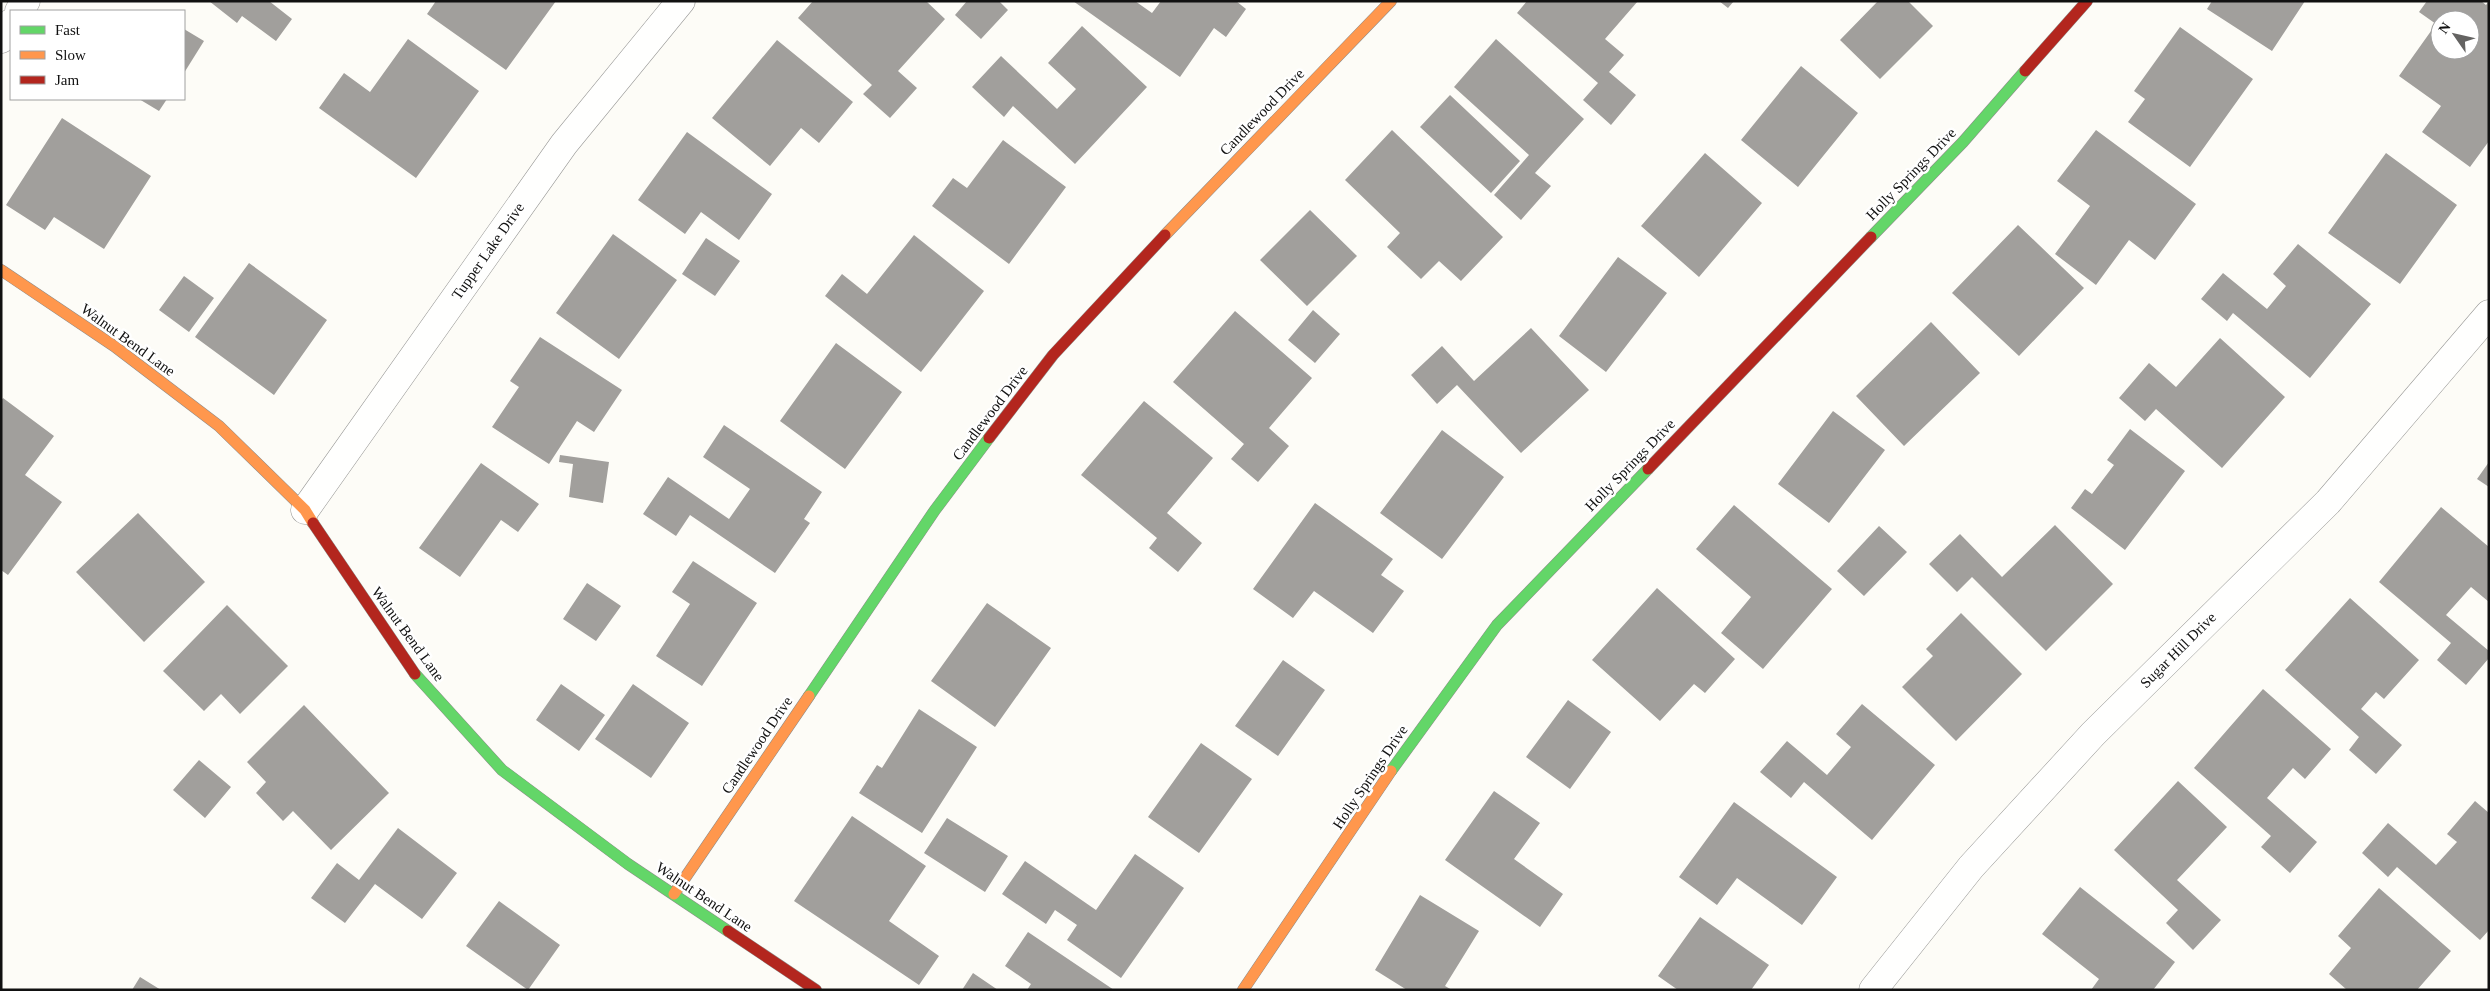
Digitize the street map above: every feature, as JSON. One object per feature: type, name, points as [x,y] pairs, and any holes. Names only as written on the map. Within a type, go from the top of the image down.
[{"type":"street","name":"Tupper Lake Drive","points":[[306,510],[564,144],[681,1]]},
{"type":"street","name":"Candlewood Drive","points":[[674,894],[935,510],[1052,355],[1206,192],[1391,1]]},
{"type":"street","name":"Holly Springs Drive","points":[[1243,990],[1408,747],[1497,625],[1963,142],[2087,1]]},
{"type":"street","points":[[1,39],[10,25]]},
{"type":"street","name":"Walnut Bend Lane","points":[[1,270],[114,346],[219,426],[306,510],[412,670],[502,770],[628,864],[816,990]]},
{"type":"street","name":"Sugar Hill Drive","points":[[1873,990],[1984,853],[2093,734],[2328,502],[2489,314]]},
{"type":"building","points":[[209,1],[269,1],[292,19],[276,41],[242,16],[237,23]]},
{"type":"building","points":[[436,1],[556,1],[506,70],[427,14]]},
{"type":"building","points":[[813,1],[926,1],[945,19],[898,71],[917,88],[890,118],[863,94],[872,85],[798,18]]},
{"type":"building","points":[[967,1],[999,1],[1008,10],[981,39],[955,15]]},
{"type":"building","points":[[1073,1],[1135,1],[1152,13],[1161,1],[1236,1],[1246,9],[1226,37],[1214,28],[1180,77]]},
{"type":"building","points":[[1527,1],[1638,1],[1605,39],[1624,55],[1609,72],[1636,95],[1611,125],[1583,100],[1598,83],[1517,13]]},
{"type":"building","points":[[1719,1],[1734,1],[1728,8]]},
{"type":"building","points":[[1878,1],[1908,1],[1933,26],[1880,79],[1840,40]]},
{"type":"building","points":[[2212,1],[2305,1],[2272,51],[2207,9]]},
{"type":"building","points":[[2427,1],[2481,1],[2486,5],[2489,1],[2489,141],[2470,167],[2422,132],[2441,106],[2399,76],[2430,32],[2430,60],[2480,60],[2480,10],[2430,10],[2430,20],[2419,12]]},
{"type":"building","points":[[1082,26],[1147,87],[1075,164],[1013,106],[1004,117],[972,87],[1001,56],[1057,109],[1076,89],[1048,63]]},
{"type":"building","points":[[2180,27],[2253,79],[2190,167],[2128,122],[2145,99],[2134,91]]},
{"type":"building","points":[[185,30],[204,41],[185,71]]},
{"type":"building","points":[[408,39],[479,91],[416,178],[319,108],[344,73],[370,92]]},
{"type":"building","points":[[1496,39],[1584,119],[1535,173],[1551,186],[1521,220],[1494,195],[1529,155],[1454,87]]},
{"type":"building","points":[[777,40],[853,102],[819,143],[801,128],[770,166],[712,118]]},
{"type":"building","points":[[1801,66],[1858,113],[1798,187],[1741,140]]},
{"type":"building","points":[[1450,95],[1520,161],[1491,193],[1420,127]]},
{"type":"building","points":[[141,100],[166,100],[159,111]]},
{"type":"building","points":[[62,118],[151,176],[104,249],[54,217],[45,230],[6,205]]},
{"type":"building","points":[[1392,130],[1503,237],[1461,281],[1439,261],[1421,279],[1387,247],[1400,233],[1345,180]]},
{"type":"building","points":[[2096,130],[2196,204],[2155,260],[2129,240],[2096,285],[2055,254],[2090,206],[2057,181]]},
{"type":"building","points":[[687,132],[772,194],[739,240],[701,212],[685,234],[638,200]]},
{"type":"building","points":[[1003,140],[1066,187],[1009,264],[932,206],[953,178],[967,188]]},
{"type":"building","points":[[1705,153],[1762,203],[1699,277],[1641,226]]},
{"type":"building","points":[[2386,153],[2457,205],[2400,284],[2328,233]]},
{"type":"building","points":[[1310,210],[1357,256],[1307,306],[1260,260]]},
{"type":"building","points":[[2018,225],[2084,288],[2019,356],[1952,293]]},
{"type":"building","points":[[613,234],[677,280],[619,359],[556,313]]},
{"type":"building","points":[[914,235],[984,291],[921,372],[825,296],[842,274],[867,294]]},
{"type":"building","points":[[706,238],[740,261],[715,296],[682,274]]},
{"type":"building","points":[[2298,244],[2371,304],[2310,378],[2233,313],[2227,321],[2201,299],[2223,273],[2267,309],[2286,286],[2273,274]]},
{"type":"building","points":[[1618,257],[1667,293],[1606,372],[1559,336]]},
{"type":"building","points":[[249,263],[327,320],[274,395],[195,337]]},
{"type":"building","points":[[184,276],[214,298],[189,332],[159,310]]},
{"type":"building","points":[[1313,310],[1340,334],[1315,363],[1288,340]]},
{"type":"building","points":[[1235,311],[1312,378],[1269,428],[1289,446],[1258,482],[1231,459],[1244,444],[1173,382]]},
{"type":"building","points":[[1931,322],[1980,373],[1904,446],[1856,396]]},
{"type":"building","points":[[1531,328],[1589,390],[1521,453],[1457,385],[1437,404],[1411,375],[1442,346],[1474,381]]},
{"type":"building","points":[[540,337],[622,390],[594,432],[577,421],[549,464],[492,427],[519,387],[510,381]]},
{"type":"building","points":[[2220,338],[2285,397],[2222,468],[2156,409],[2145,421],[2119,398],[2149,363],[2176,387]]},
{"type":"building","points":[[836,343],[902,392],[845,469],[780,421]]},
{"type":"building","points":[[3,398],[54,436],[25,475],[62,502],[8,575],[1,570],[1,401]]},
{"type":"building","points":[[1144,401],[1213,458],[1167,513],[1202,543],[1178,572],[1149,548],[1157,538],[1081,475]]},
{"type":"building","points":[[1833,411],[1885,450],[1829,523],[1778,484]]},
{"type":"building","points":[[724,425],[822,492],[804,519],[810,523],[775,573],[690,515],[676,536],[643,514],[668,477],[729,519],[750,489],[703,457]]},
{"type":"building","points":[[2130,429],[2185,471],[2125,550],[2071,508],[2085,489],[2092,494],[2114,465],[2107,460]]},
{"type":"building","points":[[1442,430],[1504,477],[1442,559],[1380,513]]},
{"type":"building","points":[[560,455],[609,462],[603,503],[569,497],[573,464],[559,462]]},
{"type":"building","points":[[2489,462],[2489,487],[2477,479]]},
{"type":"building","points":[[481,463],[539,504],[518,532],[501,520],[460,577],[419,548]]},
{"type":"building","points":[[1315,503],[1393,559],[1381,575],[1404,591],[1373,633],[1314,591],[1293,618],[1253,589]]},
{"type":"building","points":[[1734,505],[1832,589],[1763,669],[1721,633],[1751,597],[1696,549]]},
{"type":"building","points":[[2441,507],[2489,547],[2489,602],[2471,587],[2446,615],[2489,651],[2489,658],[2466,685],[2437,660],[2451,643],[2379,582]]},
{"type":"building","points":[[138,513],[205,582],[144,642],[76,572]]},
{"type":"building","points":[[2055,525],[2113,584],[2046,651],[1972,577],[1957,592],[1929,564],[1960,534],[2002,577]]},
{"type":"building","points":[[1879,526],[1907,552],[1864,596],[1837,571]]},
{"type":"building","points":[[693,561],[757,603],[702,686],[656,656],[690,604],[672,592]]},
{"type":"building","points":[[587,583],[621,606],[596,641],[563,619]]},
{"type":"building","points":[[1657,588],[1735,659],[1705,693],[1694,684],[1660,721],[1592,660]]},
{"type":"building","points":[[2350,598],[2419,660],[2384,699],[2376,692],[2361,709],[2402,745],[2376,774],[2349,750],[2359,737],[2285,670]]},
{"type":"building","points":[[987,603],[1051,648],[995,727],[931,681]]},
{"type":"building","points":[[227,605],[288,666],[240,714],[221,694],[204,711],[163,671]]},
{"type":"building","points":[[1961,613],[2022,674],[1956,741],[1902,687],[1933,656],[1926,649]]},
{"type":"building","points":[[1283,660],[1325,690],[1278,756],[1235,726]]},
{"type":"building","points":[[561,684],[605,715],[579,751],[536,720]]},
{"type":"building","points":[[633,684],[689,723],[651,778],[595,739]]},
{"type":"building","points":[[2263,689],[2331,749],[2305,779],[2293,768],[2267,798],[2317,842],[2290,873],[2261,847],[2271,836],[2194,768]]},
{"type":"building","points":[[1568,700],[1611,732],[1570,789],[1526,757]]},
{"type":"building","points":[[1862,704],[1935,765],[1872,840],[1804,782],[1791,798],[1760,772],[1787,741],[1827,775],[1851,747],[1836,734]]},
{"type":"building","points":[[304,705],[389,793],[331,850],[293,811],[283,821],[256,793],[266,782],[247,762]]},
{"type":"building","points":[[919,709],[977,747],[922,833],[859,793],[877,765],[882,768]]},
{"type":"building","points":[[1201,743],[1252,779],[1199,853],[1148,817]]},
{"type":"building","points":[[199,760],[231,787],[205,818],[173,790]]},
{"type":"building","points":[[2178,781],[2227,827],[2177,880],[2221,920],[2193,950],[2166,923],[2178,910],[2114,850]]},
{"type":"building","points":[[1494,791],[1540,823],[1514,859],[1563,894],[1540,927],[1445,860]]},
{"type":"building","points":[[2475,801],[2489,813],[2489,930],[2480,940],[2397,867],[2388,877],[2362,853],[2388,823],[2436,865],[2457,842],[2447,834]]},
{"type":"building","points":[[1734,802],[1837,877],[1802,925],[1737,878],[1717,905],[1679,877]]},
{"type":"building","points":[[852,816],[926,866],[889,921],[939,956],[919,985],[794,901]]},
{"type":"building","points":[[947,818],[1008,856],[985,892],[924,853]]},
{"type":"building","points":[[398,828],[457,873],[422,919],[375,884],[345,923],[311,898],[337,863],[359,880]]},
{"type":"building","points":[[1135,854],[1184,888],[1121,978],[1067,940],[1077,925],[1055,910],[1046,924],[1002,894],[1025,861],[1096,910]]},
{"type":"building","points":[[2080,887],[2175,962],[2153,990],[2091,990],[2099,979],[2042,934]]},
{"type":"building","points":[[2379,888],[2451,951],[2417,990],[2347,990],[2329,974],[2351,948],[2338,936]]},
{"type":"building","points":[[1420,895],[1479,931],[1445,986],[1452,990],[1407,990],[1375,970]]},
{"type":"building","points":[[499,901],[560,945],[528,990],[466,946]]},
{"type":"building","points":[[1700,917],[1769,965],[1751,990],[1678,990],[1658,976]]},
{"type":"building","points":[[1028,932],[1114,990],[1027,990],[1031,984],[1005,966]]},
{"type":"building","points":[[973,973],[998,990],[962,990]]},
{"type":"building","points":[[140,977],[161,990],[132,990]]},
{"type":"traffic: fast","points":[[1871,237],[1963,142],[2025,71]]},
{"type":"traffic: fast","points":[[809,696],[935,510],[989,438]]},
{"type":"traffic: fast","points":[[1391,771],[1497,625],[1648,469]]},
{"type":"traffic: fast","points":[[415,674],[502,770],[628,864],[728,931]]},
{"type":"traffic: slow","points":[[1165,235],[1391,1]]},
{"type":"traffic: slow","points":[[1,270],[114,346],[219,426],[305,510],[313,523]]},
{"type":"traffic: slow","points":[[674,894],[809,696]]},
{"type":"traffic: slow","points":[[1243,990],[1391,771]]},
{"type":"traffic: jam","points":[[2025,71],[2087,1]]},
{"type":"traffic: jam","points":[[989,438],[1053,355],[1165,235]]},
{"type":"traffic: jam","points":[[1648,469],[1871,237]]},
{"type":"traffic: jam","points":[[313,523],[415,674]]},
{"type":"traffic: jam","points":[[728,931],[816,990]]}]
